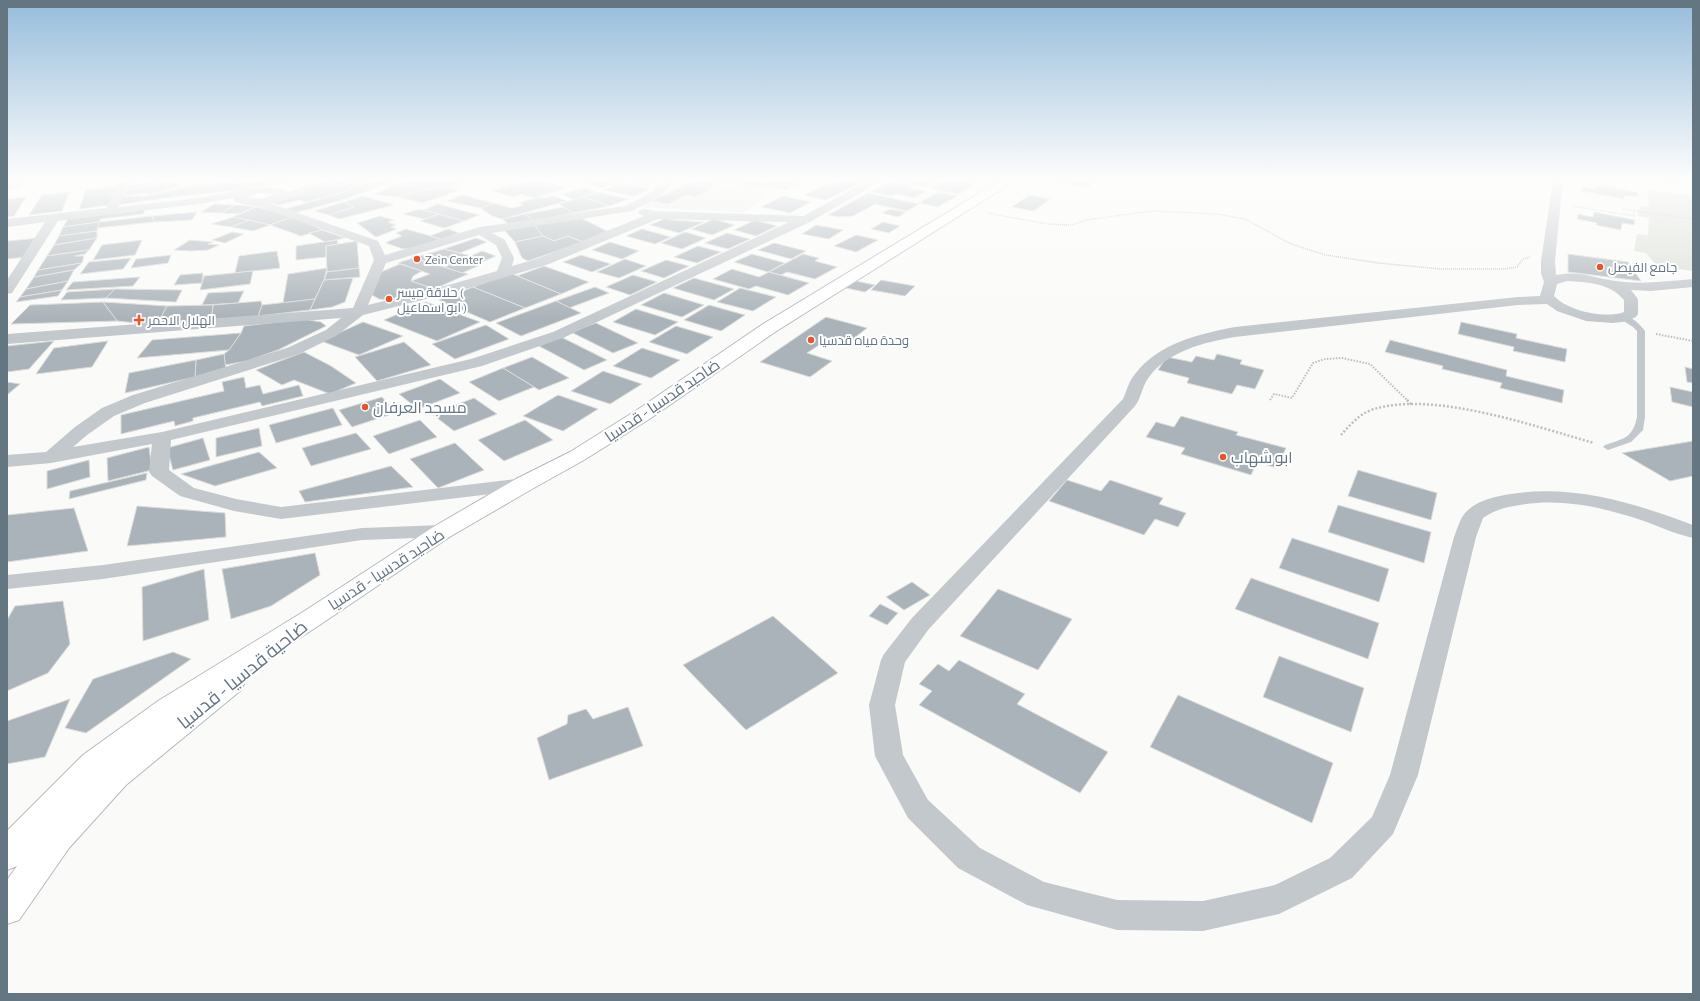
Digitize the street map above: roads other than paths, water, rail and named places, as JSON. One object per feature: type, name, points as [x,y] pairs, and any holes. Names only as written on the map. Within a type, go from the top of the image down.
[{"type":"main road","name":"ضاحيد قدسيا - قدسيا","points":[[312,618],[444,531],[590,447],[644,414],[769,328],[933,227]]},
{"type":"main road","name":"ضاحية قدسيا - قدسيا","points":[[7,855],[26,832],[94,764],[168,709],[312,618]]},
{"type":"main road","name":"ضاحية قدسيا - قدسيا","points":[[7,908],[57,838],[115,776],[312,618]]},
{"type":"street","points":[[7,290],[48,227]]},
{"type":"street","points":[[51,457],[81,431],[108,412],[139,399],[293,351],[331,333],[358,312],[381,260],[374,244],[327,227]]},
{"type":"street","points":[[381,260],[480,232],[513,227]]},
{"type":"street","points":[[7,339],[358,312],[503,274],[550,258],[627,227]]},
{"type":"street","points":[[7,462],[51,457],[162,437],[476,363],[558,335],[790,227]]},
{"type":"street","points":[[1553,227],[1548,273],[1550,291],[1559,307],[1574,313],[1593,317],[1611,319],[1625,318],[1631,314],[1632,299]]},
{"type":"street","points":[[480,232],[501,243],[508,258],[503,274]]},
{"type":"street","points":[[1548,263],[1561,272],[1610,285],[1622,290],[1632,299]]},
{"type":"street","points":[[1581,278],[1557,279],[1550,291],[1518,301],[1235,332],[1194,342],[1177,348],[1156,362],[1140,378],[1129,402],[1086,450],[920,624],[893,660],[882,705],[889,756],[918,809],[969,858],[1038,895],[1117,915],[1203,916],[1279,899],[1341,868],[1383,825],[1404,775],[1465,537],[1473,517],[1492,504],[1500,502],[1523,497],[1562,496],[1606,503],[1654,516],[1693,532]]},
{"type":"street","points":[[1610,285],[1651,287],[1693,283]]},
{"type":"street","points":[[1632,299],[1651,287]]},
{"type":"street","points":[[162,437],[159,472],[187,492],[234,505],[282,513],[524,484]]},
{"type":"street","points":[[7,582],[103,572],[362,534],[444,531]]},
{"type":"lane","points":[[1608,447],[1628,440],[1639,430],[1641,417],[1641,331],[1636,325],[1625,318]]},
{"type":"place","name":"Zein Center","points":[[417,259]]},
{"type":"place","name":"جامع الفيصل","points":[[1600,267]]},
{"type":"place","name":"حلاقة ميسر ( ابو اسماعيل )","points":[[389,299]]},
{"type":"place","name":"الهلال الاحمر","points":[[139,320]]},
{"type":"place","name":"وحدة مياه قدسيا","points":[[811,340]]},
{"type":"place","name":"مسجد العرفان","points":[[365,407]]},
{"type":"place","name":"ابو شهاب","points":[[1223,457]]}]
